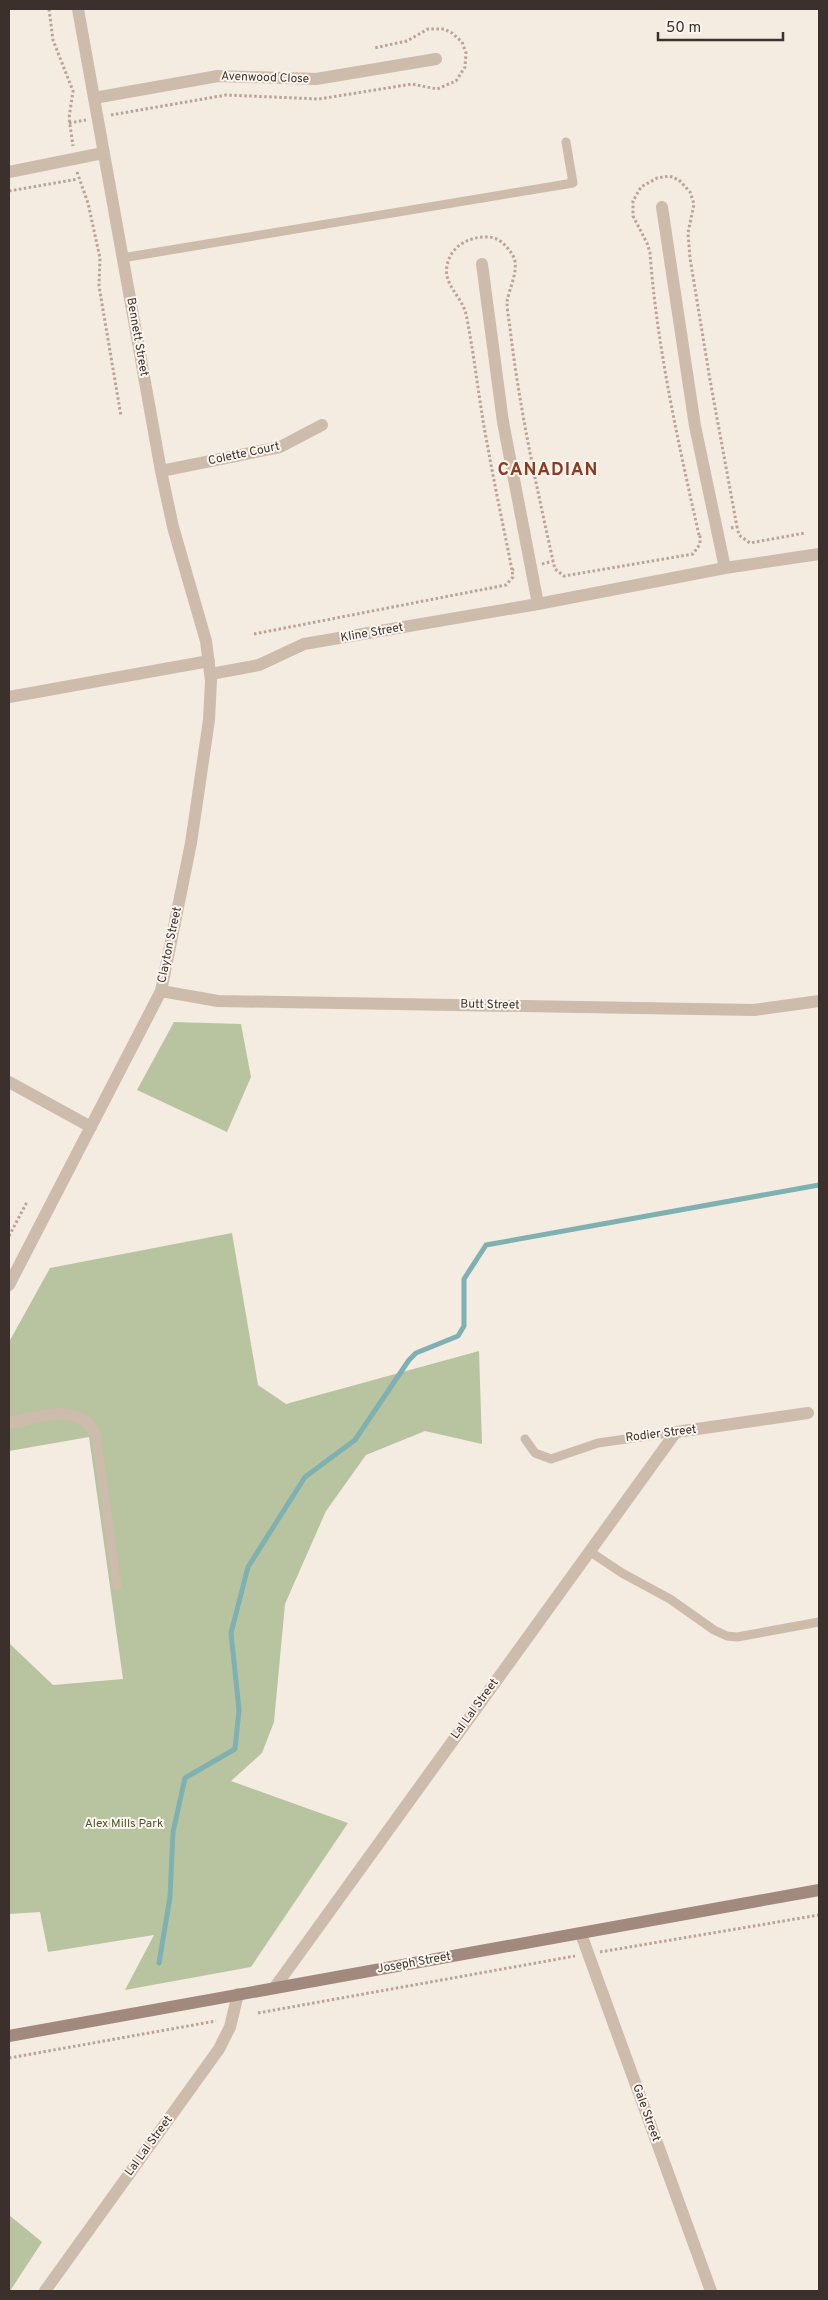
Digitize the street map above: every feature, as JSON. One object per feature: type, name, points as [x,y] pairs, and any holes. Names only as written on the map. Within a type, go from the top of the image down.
[{"type":"street","name":"Bennett Street","points":[[78,9],[161,471],[173,527],[204,635],[209,661]]},
{"type":"street","name":"Avenwood Close","points":[[94,98],[218,76],[316,80],[436,58]]},
{"type":"street","points":[[9,172],[103,154]]},
{"type":"street","points":[[662,207],[695,426],[725,568]]},
{"type":"street","points":[[482,264],[503,422],[538,604]]},
{"type":"street","name":"Colette Court","points":[[161,471],[280,447],[322,425]]},
{"type":"street","name":"Kline Street","points":[[211,674],[259,666],[304,644],[538,604],[725,568],[819,554]]},
{"type":"street","points":[[9,697],[209,661]]},
{"type":"street","name":"Clayton Street","points":[[9,1285],[161,991],[191,843],[209,720],[211,674],[209,661]]},
{"type":"street","name":"Butt Street","points":[[161,991],[218,1001],[744,1010],[819,1001]]},
{"type":"street","points":[[9,1082],[91,1127]]},
{"type":"street","points":[[9,1422],[62,1413],[72,1414],[87,1421],[96,1436]]},
{"type":"street","name":"Rodier Street","points":[[676,1432],[808,1413]]},
{"type":"street","name":"Lal Lal Street","points":[[275,1987],[676,1432]]},
{"type":"street","name":"Joseph Street","points":[[9,2036],[819,1890]]},
{"type":"street","name":"Gale Street","points":[[581,1934],[711,2291]]},
{"type":"street","name":"Lal Lal Street","points":[[45,2291],[219,2049],[232,2023],[238,1994]]},
{"type":"lane","points":[[122,258],[573,183],[566,142]]},
{"type":"lane","name":"Rodier Street","points":[[525,1439],[535,1453],[551,1459],[563,1457],[598,1442],[676,1432]]},
{"type":"lane","points":[[96,1436],[117,1586]]},
{"type":"lane","points":[[589,1552],[622,1573],[660,1593],[714,1630],[727,1636],[737,1637],[819,1622]]},
{"type":"path","points":[[49,9],[53,40],[73,91],[69,122],[78,179],[88,203],[100,258],[98,286],[121,416]]},
{"type":"path","points":[[9,191],[78,179]]},
{"type":"path","points":[[9,1236],[27,1202]]},
{"type":"path","points":[[258,2013],[819,1915]]},
{"type":"path","points":[[9,2058],[216,2021]]},
{"type":"green space","points":[[174,1022],[241,1024],[251,1077],[227,1132],[137,1090]]},
{"type":"green space","name":"Alex Mills Park","points":[[232,1233],[258,1385],[286,1404],[479,1351],[482,1444],[425,1431],[366,1455],[326,1511],[285,1604],[274,1722],[262,1753],[231,1781],[348,1823],[251,1967],[125,1990],[154,1935],[48,1952],[40,1912],[9,1914],[9,1643],[53,1685],[123,1679],[89,1437],[9,1451],[9,1342],[50,1268]]},
{"type":"green space","points":[[9,2215],[42,2242],[10,2291],[9,2291]]},
{"type":"waterway","points":[[159,1963],[170,1897],[173,1832],[185,1778],[235,1749],[239,1710],[231,1633],[248,1567],[305,1477],[355,1440],[409,1360],[416,1353],[458,1336],[464,1326],[464,1279],[486,1245],[819,1185]]},
{"type":"district","name":"CANADIAN","points":[[548,470]]}]
